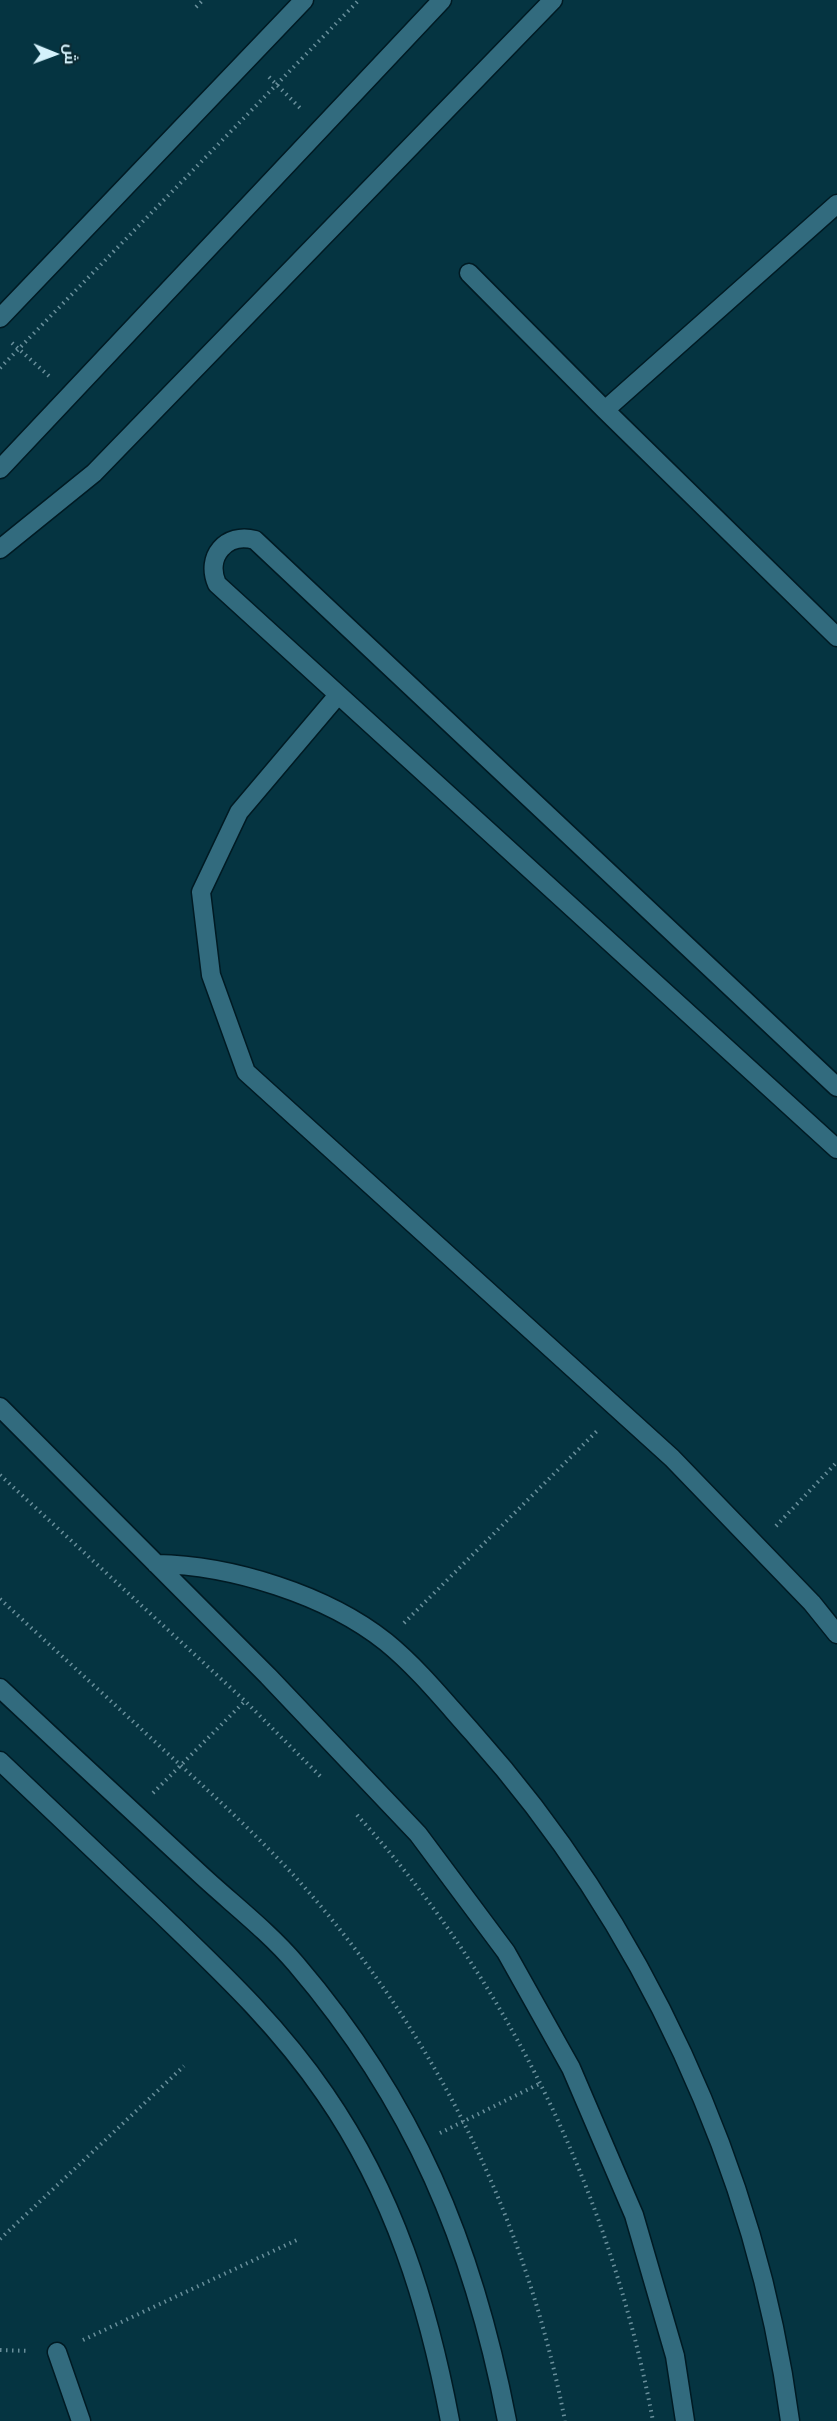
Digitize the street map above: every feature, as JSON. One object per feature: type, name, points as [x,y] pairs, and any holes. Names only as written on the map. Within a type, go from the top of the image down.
[{"type":"street","points":[[0,318],[304,0]]},
{"type":"street","points":[[0,470],[441,0]]},
{"type":"street","points":[[0,549],[108,459],[553,0]]},
{"type":"street","points":[[605,410],[837,204]]},
{"type":"street","points":[[470,273],[605,410],[837,637]]},
{"type":"street","points":[[837,1088],[255,540],[246,537],[228,542],[220,548],[213,566],[217,584],[837,1149]]},
{"type":"street","points":[[338,695],[239,812],[201,892],[212,975],[246,1072],[672,1458],[812,1603],[837,1634]]},
{"type":"street","points":[[0,1407],[268,1676],[418,1834],[506,1952],[571,2068],[634,2215],[675,2356],[685,2421]]},
{"type":"street","points":[[156,1564],[188,1564],[272,1584],[349,1619],[386,1642],[443,1700],[505,1771],[588,1884],[636,1964],[693,2079],[734,2185],[757,2261],[776,2338],[790,2421]]},
{"type":"street","points":[[0,1688],[294,1962],[349,2030],[397,2104],[436,2181],[468,2262],[493,2346],[507,2421]]},
{"type":"street","points":[[0,1761],[252,2002],[326,2095],[357,2146],[384,2199],[414,2271],[436,2345],[450,2421]]},
{"type":"street","points":[[57,2352],[81,2421]]},
{"type":"path","points":[[196,8],[203,0]]},
{"type":"path","points":[[0,369],[359,0]]},
{"type":"path","points":[[248,56],[321,130]]},
{"type":"path","points":[[6,338],[70,395]]},
{"type":"path","points":[[386,1642],[618,1410]]},
{"type":"path","points":[[757,1546],[837,1462]]},
{"type":"path","points":[[0,1475],[245,1701],[326,1781]]},
{"type":"path","points":[[134,1813],[268,1676]]},
{"type":"path","points":[[354,1811],[415,1882],[462,1947],[504,2013],[541,2083],[575,2157],[603,2232],[628,2309],[653,2421]]},
{"type":"path","points":[[0,2239],[184,2066]]},
{"type":"path","points":[[417,2144],[571,2068]]},
{"type":"path","points":[[0,2350],[57,2352],[299,2239]]}]
